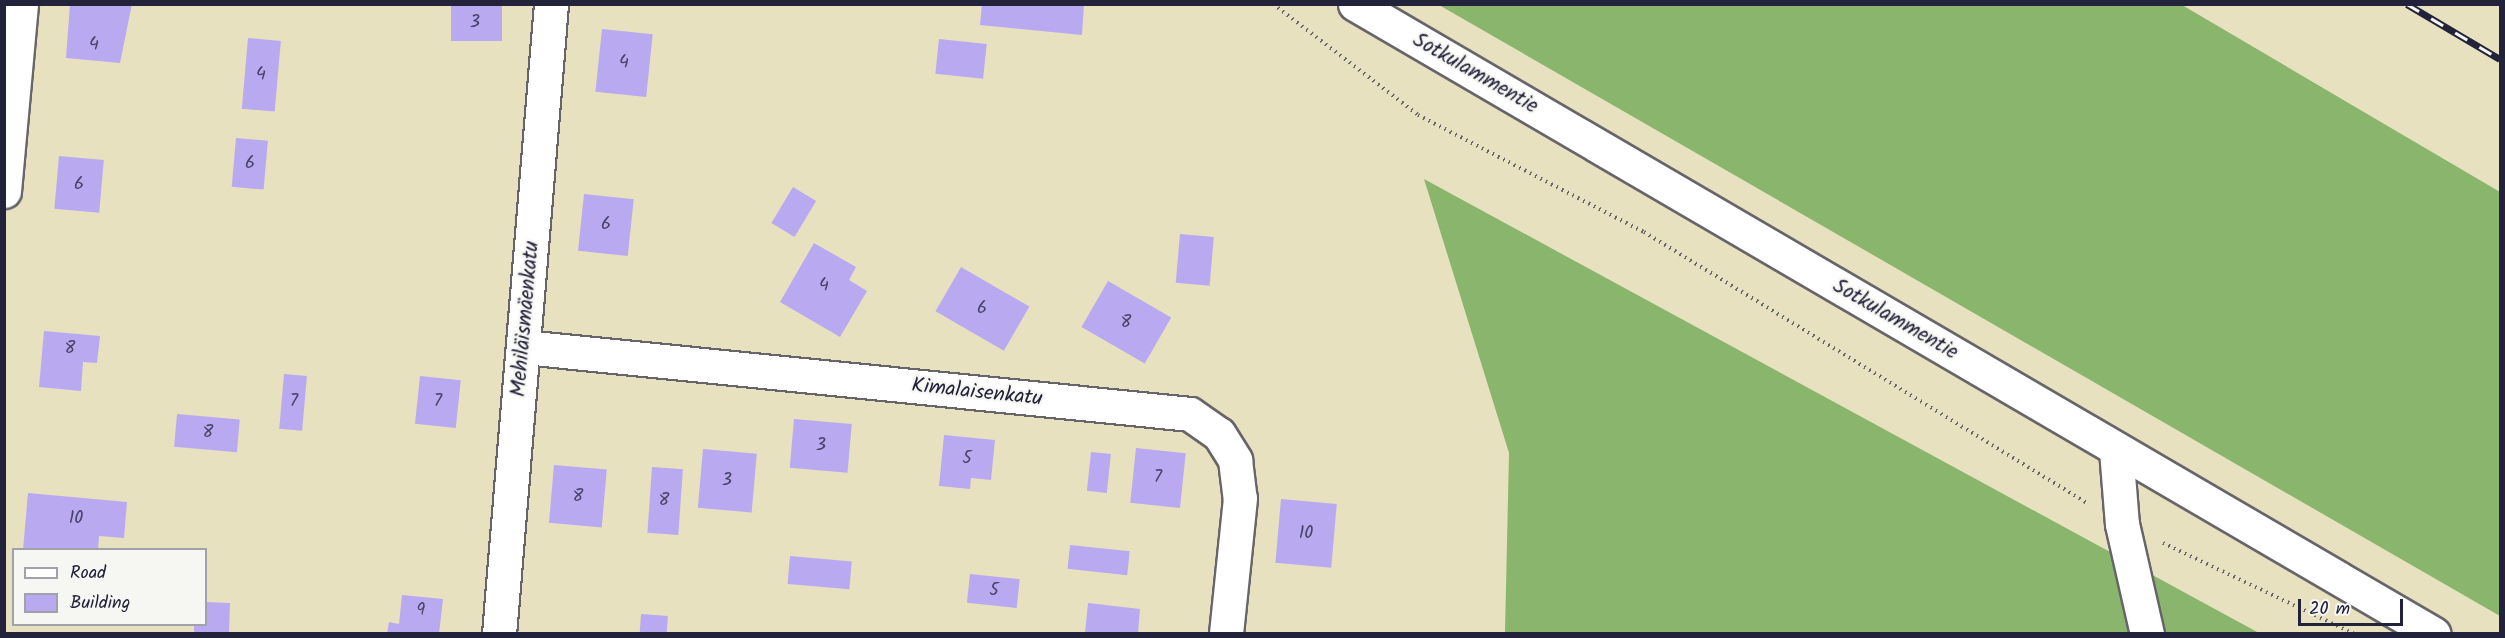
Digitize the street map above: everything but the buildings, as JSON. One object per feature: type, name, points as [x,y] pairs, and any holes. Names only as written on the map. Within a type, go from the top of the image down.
[{"type":"street","points":[[4,191],[21,4]]},
{"type":"street","name":"Mehiläismäenkatu","points":[[499,633],[551,4]]},
{"type":"street","name":"Sotkulammentie","points":[[1356,4],[2116,450],[2434,633]]},
{"type":"street","name":"Kimalaisenkatu","points":[[524,347],[1190,414],[1220,434],[1235,460],[1240,498],[1226,633]]},
{"type":"street","points":[[2116,450],[2122,524],[2147,633]]},
{"type":"path","points":[[1272,4],[1418,115],[1644,232],[2122,524],[2355,633]]},
{"type":"green space","points":[[1439,5],[2182,5],[2500,192],[2500,616]]},
{"type":"green space","points":[[1424,179],[2259,633],[1505,633],[1509,453]]},
{"type":"railway","points":[[2407,4],[2500,59]]}]
